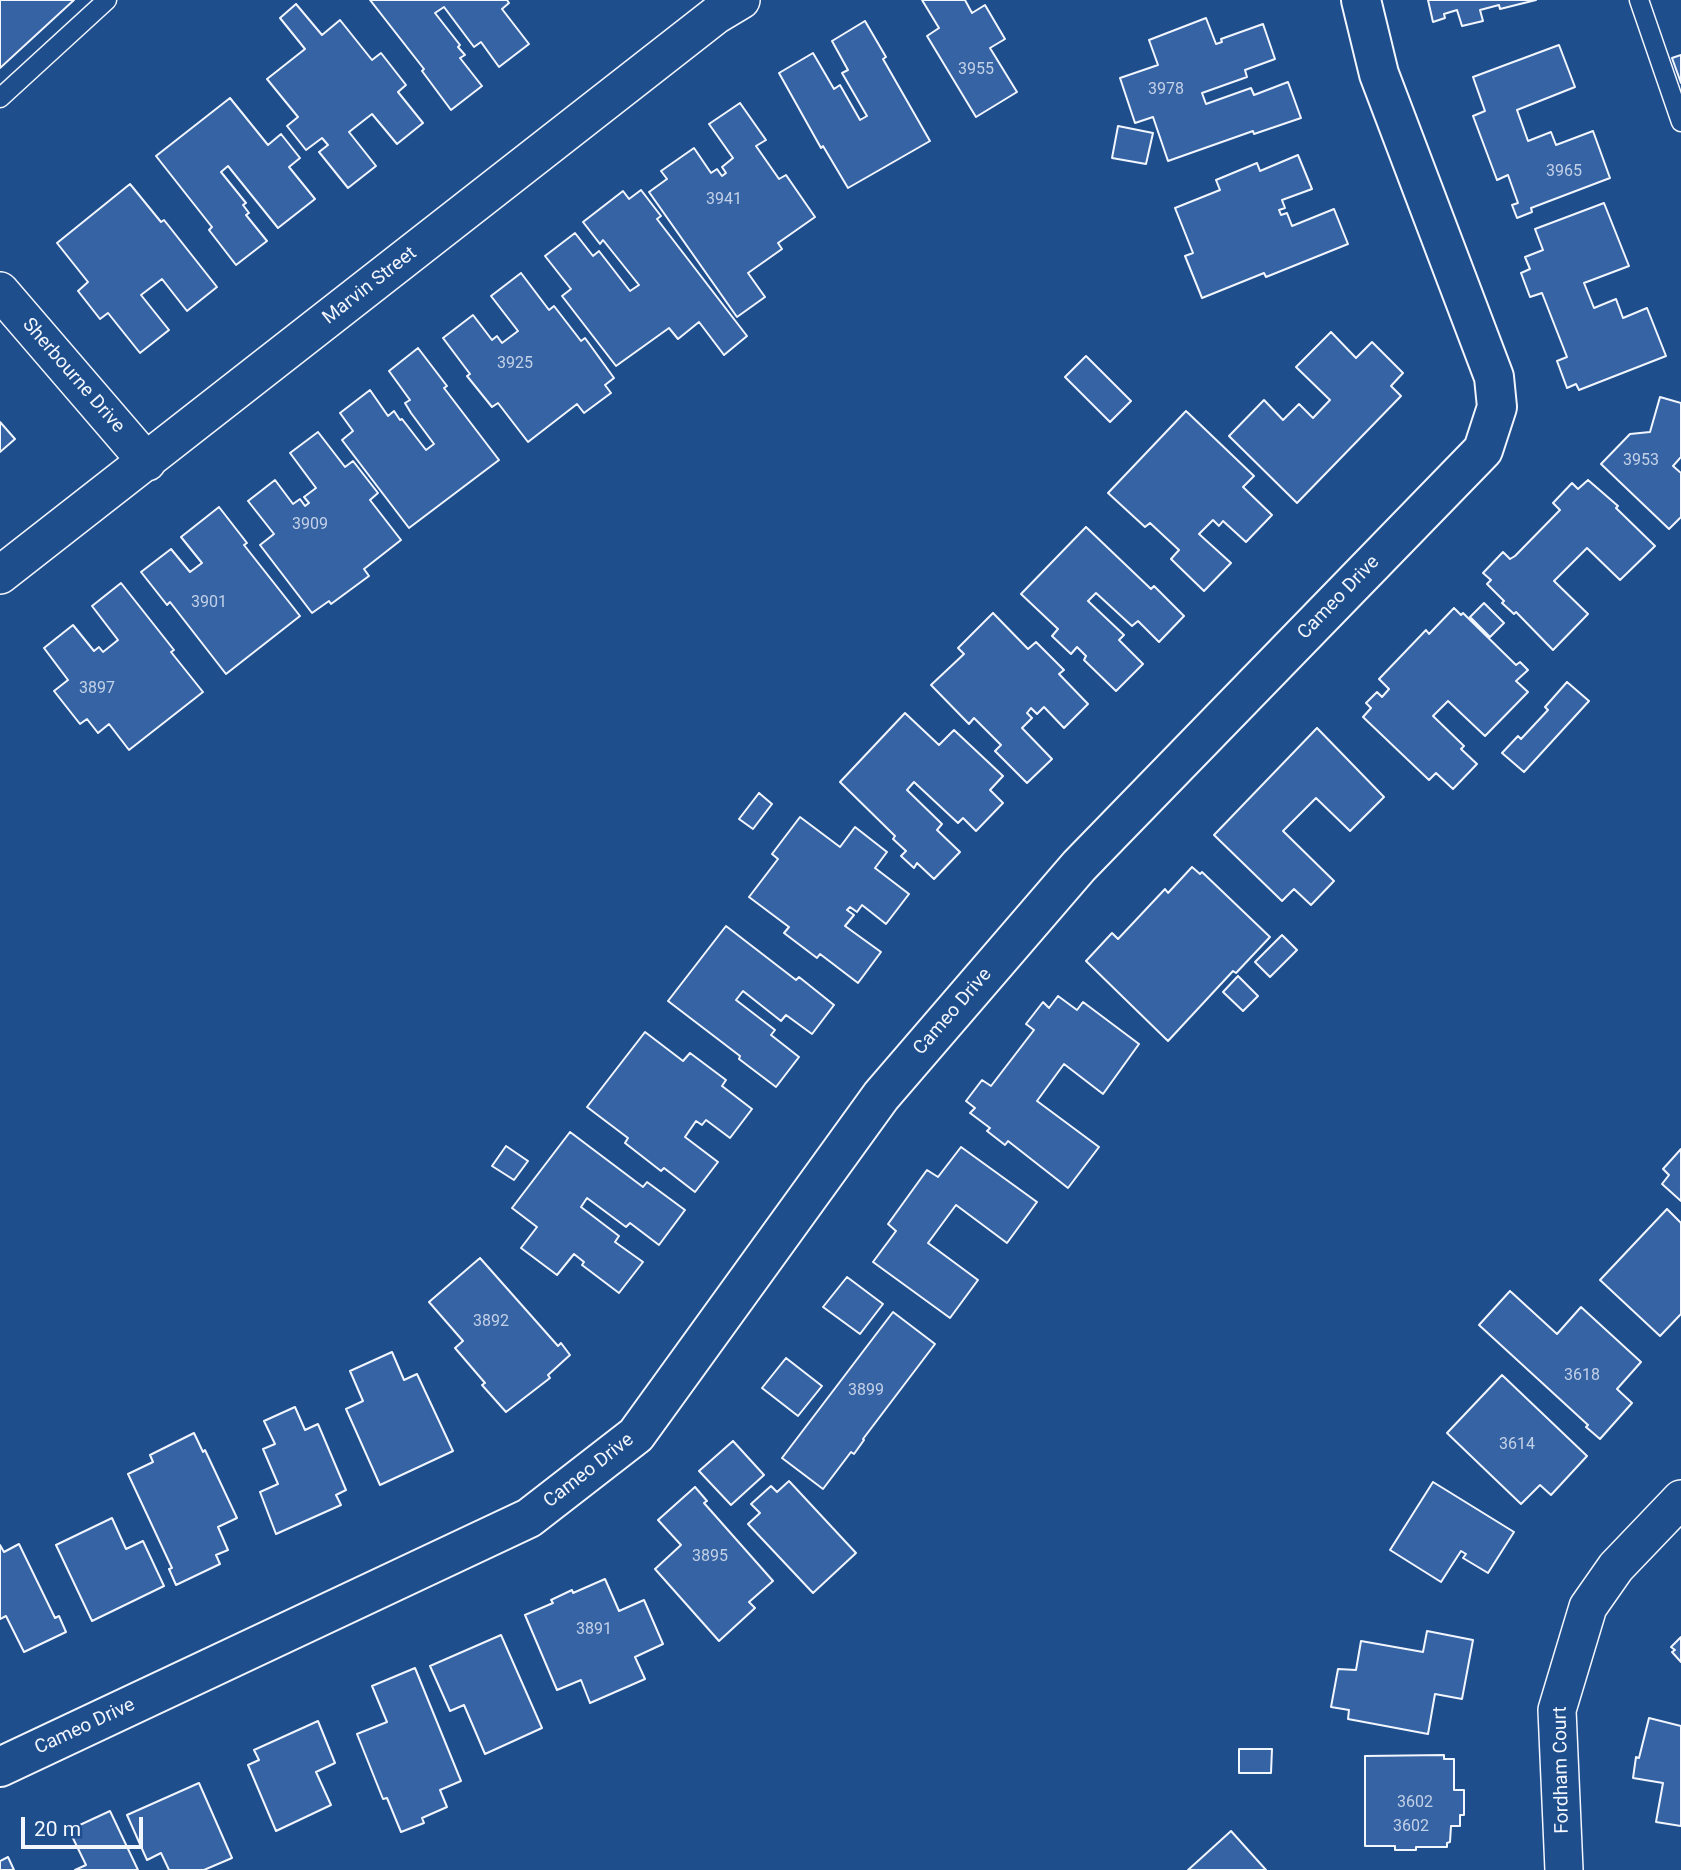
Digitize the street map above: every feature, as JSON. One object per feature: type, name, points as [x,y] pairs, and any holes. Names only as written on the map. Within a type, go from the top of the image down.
[{"type":"street","name":"Marvin Street","points":[[0,575],[716,15],[741,0]]},
{"type":"street","name":"Cameo Drive","points":[[0,1766],[529,1518],[636,1435],[890,1085],[1079,866],[1483,450],[1497,407],[1494,377],[1379,74],[1361,0]]},
{"type":"street","name":"Sherbourne Drive","points":[[0,291],[146,462]]},
{"type":"street","name":"Fordham Court","points":[[1564,1870],[1557,1710],[1588,1607],[1616,1567],[1681,1499]]},
{"type":"lane","points":[[0,98],[107,0]]},
{"type":"lane","points":[[1639,0],[1681,122]]},
{"type":"building","points":[[0,0],[74,0],[0,68]]},
{"type":"building","points":[[370,0],[507,0],[509,3],[502,9],[529,44],[499,67],[481,42],[474,47],[444,7],[435,13],[460,45],[458,47],[465,55],[460,58],[482,86],[451,110],[422,71],[424,69]]},
{"type":"building","points":[[922,0],[965,0],[972,13],[985,5],[1005,39],[990,48],[1017,92],[976,117],[927,36],[939,28]]},
{"type":"building","points":[[1428,0],[1536,0],[1500,9],[1499,5],[1480,10],[1483,21],[1462,26],[1457,10],[1444,14],[1445,18],[1433,22]]},
{"type":"building","points":[[296,4],[322,35],[340,20],[372,60],[381,53],[406,85],[398,92],[423,123],[397,144],[372,114],[349,132],[376,166],[348,188],[319,152],[328,145],[322,138],[306,150],[287,126],[298,117],[267,79],[305,49],[280,18]]},
{"type":"building","points":[[1206,18],[1216,44],[1222,42],[1221,39],[1263,24],[1275,59],[1245,70],[1247,77],[1202,93],[1206,104],[1251,88],[1254,95],[1288,82],[1301,118],[1254,134],[1253,131],[1168,161],[1153,117],[1135,123],[1120,78],[1158,65],[1149,40]]},
{"type":"building","points":[[865,21],[886,57],[883,59],[930,141],[848,188],[823,146],[821,148],[779,73],[813,53],[834,89],[840,85],[860,120],[867,116],[842,73],[848,70],[832,41]]},
{"type":"building","points":[[1559,45],[1575,87],[1517,110],[1528,141],[1551,132],[1556,145],[1593,131],[1610,178],[1531,208],[1532,212],[1517,218],[1512,205],[1518,203],[1508,175],[1497,180],[1473,116],[1485,111],[1473,77]]},
{"type":"building","points":[[1681,55],[1681,83],[1672,58]]},
{"type":"building","points":[[230,98],[268,145],[281,134],[300,158],[289,167],[315,199],[278,228],[228,166],[221,172],[246,203],[243,205],[249,213],[246,215],[267,241],[236,265],[209,230],[212,227],[156,156]]},
{"type":"building","points":[[740,103],[766,140],[756,146],[779,179],[786,175],[815,217],[778,243],[782,249],[748,273],[765,297],[737,317],[649,192],[667,179],[661,171],[694,148],[711,173],[717,169],[722,176],[726,173],[722,167],[733,158],[709,124]]},
{"type":"building","points":[[1118,126],[1153,133],[1146,164],[1112,158]]},
{"type":"building","points":[[1298,155],[1312,189],[1282,200],[1285,208],[1279,210],[1281,215],[1287,213],[1292,226],[1334,209],[1348,244],[1266,277],[1264,273],[1202,298],[1185,256],[1193,253],[1175,208],[1220,190],[1216,180],[1257,163],[1260,171]]},
{"type":"building","points":[[130,184],[161,222],[164,220],[217,287],[187,311],[162,279],[141,295],[169,330],[140,353],[108,313],[100,319],[78,291],[88,282],[57,243]]},
{"type":"building","points":[[641,190],[661,216],[657,219],[747,336],[724,355],[699,322],[678,339],[669,328],[616,366],[562,296],[571,289],[545,256],[575,233],[593,256],[599,251],[630,291],[639,285],[603,240],[600,244],[583,222],[623,191],[629,199]]},
{"type":"building","points":[[1604,203],[1629,266],[1584,283],[1594,308],[1616,299],[1623,318],[1647,308],[1666,356],[1579,390],[1576,384],[1567,388],[1557,361],[1567,357],[1542,293],[1530,297],[1521,273],[1530,269],[1525,257],[1543,250],[1535,229]]},
{"type":"building","points":[[521,273],[549,310],[554,306],[581,341],[585,338],[614,378],[605,385],[611,393],[584,413],[577,404],[528,442],[498,403],[492,407],[467,376],[470,374],[443,338],[473,315],[492,340],[497,336],[502,343],[518,331],[491,296]]},
{"type":"building","points":[[1331,332],[1356,358],[1372,342],[1403,373],[1391,386],[1401,396],[1297,503],[1229,436],[1264,400],[1283,420],[1299,404],[1313,418],[1330,400],[1296,367]]},
{"type":"building","points":[[418,348],[447,386],[444,388],[499,460],[409,528],[342,440],[353,431],[340,413],[370,390],[388,416],[394,411],[426,450],[434,444],[411,413],[405,403],[410,400],[389,371]]},
{"type":"building","points":[[1086,356],[1131,401],[1110,422],[1065,377]]},
{"type":"building","points":[[1660,397],[1681,403],[1681,457],[1673,466],[1681,473],[1681,517],[1669,529],[1601,464],[1630,434],[1650,432]]},
{"type":"building","points":[[1186,411],[1254,476],[1243,487],[1272,515],[1246,542],[1223,521],[1219,526],[1213,520],[1199,534],[1231,563],[1204,591],[1171,559],[1179,550],[1150,523],[1145,527],[1108,493]]},
{"type":"building","points":[[0,422],[15,439],[0,452]]},
{"type":"building","points":[[318,432],[345,467],[353,461],[378,493],[370,500],[401,540],[364,569],[369,576],[331,604],[329,601],[312,613],[260,545],[274,534],[248,501],[275,480],[293,504],[300,499],[305,506],[309,503],[304,497],[316,488],[290,453]]},
{"type":"building","points":[[1588,480],[1618,506],[1616,508],[1655,546],[1620,580],[1587,548],[1554,581],[1588,614],[1553,650],[1516,612],[1514,614],[1502,603],[1504,601],[1487,584],[1491,580],[1483,573],[1503,552],[1510,559],[1515,556],[1560,510],[1553,503],[1572,483],[1578,489]]},
{"type":"building","points":[[219,507],[247,543],[244,545],[300,616],[226,674],[170,602],[167,605],[141,572],[171,549],[190,572],[202,563],[181,537]]},
{"type":"building","points":[[1086,527],[1151,589],[1154,586],[1184,616],[1159,642],[1138,621],[1132,626],[1096,593],[1088,601],[1124,635],[1119,640],[1143,664],[1116,691],[1084,660],[1086,656],[1077,647],[1071,654],[1052,636],[1058,629],[1021,594]]},
{"type":"building","points":[[121,583],[203,692],[129,750],[109,724],[98,733],[87,719],[80,724],[54,691],[68,680],[44,648],[73,625],[94,651],[99,647],[103,652],[118,640],[92,606]]},
{"type":"building","points":[[1484,603],[1504,623],[1490,637],[1470,617]]},
{"type":"building","points":[[1454,608],[1461,615],[1463,613],[1516,665],[1520,662],[1528,670],[1516,681],[1528,692],[1485,736],[1448,701],[1433,716],[1464,746],[1461,749],[1477,764],[1453,789],[1436,773],[1429,780],[1363,717],[1371,708],[1366,703],[1377,692],[1382,697],[1389,689],[1379,679],[1426,630],[1429,634]]},
{"type":"building","points":[[993,613],[1028,649],[1036,642],[1064,670],[1059,674],[1088,704],[1064,728],[1044,707],[1037,714],[1031,708],[1027,713],[1032,718],[1022,728],[1052,759],[1027,783],[995,751],[1001,745],[974,718],[969,724],[931,685],[964,654],[958,648]]},
{"type":"building","points":[[1567,682],[1589,701],[1524,772],[1502,753],[1518,736],[1521,739],[1548,710],[1545,707]]},
{"type":"building","points":[[905,713],[939,745],[954,730],[1003,776],[990,790],[1003,803],[976,831],[963,818],[958,823],[914,782],[907,790],[942,824],[937,830],[960,852],[934,879],[917,863],[914,868],[901,856],[906,851],[893,839],[895,836],[840,782]]},
{"type":"building","points":[[1317,728],[1384,797],[1350,831],[1316,798],[1283,831],[1334,881],[1311,905],[1294,889],[1282,901],[1214,835]]},
{"type":"building","points":[[759,793],[772,804],[753,829],[739,819]]},
{"type":"building","points":[[800,817],[840,847],[855,827],[887,852],[875,868],[909,894],[886,924],[862,905],[857,912],[850,907],[847,910],[854,915],[845,926],[881,952],[858,983],[820,954],[817,958],[784,933],[789,927],[749,897],[778,859],[772,854]]},
{"type":"building","points":[[1192,867],[1200,874],[1202,872],[1270,937],[1236,973],[1233,971],[1168,1041],[1086,961],[1112,933],[1118,939],[1165,889],[1168,893]]},
{"type":"building","points":[[726,926],[796,980],[799,977],[834,1005],[812,1034],[786,1015],[781,1021],[743,991],[736,1000],[775,1030],[771,1035],[799,1057],[776,1087],[668,1001]]},
{"type":"building","points":[[1282,935],[1297,950],[1270,977],[1255,962]]},
{"type":"building","points":[[1238,976],[1258,996],[1243,1011],[1223,992]]},
{"type":"building","points":[[1058,996],[1077,1010],[1083,1002],[1139,1044],[1103,1094],[1064,1064],[1037,1101],[1099,1147],[1068,1188],[1008,1141],[1005,1145],[987,1131],[990,1128],[970,1113],[975,1108],[966,1101],[982,1080],[991,1086],[1034,1030],[1026,1024],[1043,1002],[1049,1008]]},
{"type":"building","points":[[645,1032],[683,1061],[690,1053],[726,1080],[722,1086],[752,1109],[730,1138],[706,1120],[702,1125],[696,1121],[685,1137],[718,1162],[695,1192],[664,1168],[661,1171],[625,1143],[628,1138],[587,1107]]},
{"type":"building","points":[[570,1132],[643,1187],[647,1182],[685,1210],[659,1245],[630,1223],[626,1227],[587,1198],[581,1207],[619,1236],[615,1242],[643,1262],[619,1293],[582,1265],[584,1262],[574,1254],[557,1275],[521,1248],[537,1227],[512,1208]]},
{"type":"building","points":[[506,1146],[528,1161],[514,1180],[492,1166]]},
{"type":"building","points":[[961,1147],[1037,1202],[1007,1243],[956,1205],[928,1243],[978,1280],[950,1318],[873,1262],[896,1231],[888,1224],[927,1170],[938,1177]]},
{"type":"building","points":[[1681,1149],[1681,1201],[1662,1184],[1669,1175],[1663,1169]]},
{"type":"building","points":[[1667,1209],[1681,1223],[1681,1314],[1660,1336],[1600,1280]]},
{"type":"building","points":[[480,1258],[558,1346],[561,1343],[570,1355],[548,1375],[550,1378],[506,1412],[455,1348],[463,1341],[429,1302]]},
{"type":"building","points":[[847,1277],[883,1304],[860,1334],[823,1307]]},
{"type":"building","points":[[1510,1291],[1557,1334],[1581,1307],[1641,1362],[1617,1389],[1632,1403],[1600,1439],[1479,1325]]},
{"type":"building","points":[[893,1312],[935,1344],[854,1454],[851,1452],[823,1489],[782,1458]]},
{"type":"building","points":[[392,1352],[404,1380],[417,1374],[453,1451],[380,1485],[346,1409],[363,1401],[350,1371]]},
{"type":"building","points":[[786,1358],[822,1386],[798,1416],[762,1388]]},
{"type":"building","points":[[1502,1375],[1587,1456],[1551,1495],[1540,1485],[1521,1504],[1447,1433]]},
{"type":"building","points":[[295,1407],[305,1430],[318,1424],[346,1490],[336,1495],[341,1505],[276,1534],[260,1492],[278,1484],[263,1449],[275,1444],[264,1421]]},
{"type":"building","points":[[194,1433],[203,1452],[205,1450],[237,1518],[218,1527],[228,1550],[216,1555],[220,1564],[176,1585],[169,1569],[172,1568],[128,1474],[153,1462],[150,1455]]},
{"type":"building","points":[[733,1441],[764,1475],[731,1505],[699,1471]]},
{"type":"building","points":[[789,1481],[856,1553],[813,1593],[748,1524],[760,1513],[751,1504],[771,1486],[777,1492]]},
{"type":"building","points":[[1433,1482],[1514,1532],[1488,1573],[1463,1558],[1466,1554],[1461,1551],[1441,1582],[1390,1550]]},
{"type":"building","points":[[695,1487],[707,1501],[704,1503],[773,1581],[749,1602],[755,1608],[719,1641],[655,1569],[681,1545],[658,1520]]},
{"type":"building","points":[[112,1518],[126,1549],[143,1541],[164,1586],[92,1621],[56,1545]]},
{"type":"building","points":[[19,1544],[55,1618],[59,1616],[66,1632],[24,1652],[6,1616],[0,1619],[0,1545],[4,1552]]},
{"type":"building","points":[[605,1579],[619,1611],[644,1600],[663,1644],[635,1657],[645,1679],[590,1703],[581,1680],[557,1690],[525,1615],[553,1603],[551,1600],[572,1590],[573,1593]]},
{"type":"building","points":[[1427,1631],[1473,1640],[1462,1699],[1435,1694],[1428,1734],[1348,1719],[1349,1710],[1331,1707],[1338,1669],[1356,1670],[1361,1641],[1423,1652]]},
{"type":"building","points":[[501,1635],[542,1728],[485,1754],[464,1705],[450,1711],[430,1666]]},
{"type":"building","points":[[1681,1637],[1681,1662],[1671,1647]]},
{"type":"building","points":[[415,1668],[461,1781],[440,1790],[447,1807],[422,1818],[424,1823],[401,1832],[387,1798],[383,1799],[357,1734],[387,1722],[372,1686]]},
{"type":"building","points":[[1649,1718],[1681,1726],[1681,1826],[1656,1822],[1663,1783],[1633,1778],[1636,1757],[1639,1758]]},
{"type":"building","points":[[318,1721],[335,1763],[316,1772],[331,1805],[276,1831],[248,1765],[259,1760],[254,1750]]},
{"type":"building","points":[[1239,1749],[1272,1749],[1271,1773],[1239,1773]]},
{"type":"building","points":[[1444,1755],[1444,1759],[1454,1759],[1454,1790],[1464,1790],[1464,1815],[1460,1815],[1460,1826],[1451,1826],[1447,1847],[1395,1850],[1395,1846],[1365,1846],[1365,1756]]},
{"type":"building","points":[[199,1783],[232,1858],[204,1870],[169,1870],[161,1853],[147,1860],[127,1815]]},
{"type":"building","points":[[110,1811],[138,1870],[75,1870],[86,1865],[69,1830]]},
{"type":"building","points":[[1231,1831],[1266,1870],[1188,1870]]},
{"type":"building","points":[[8,1857],[14,1870],[0,1870],[0,1861]]}]
